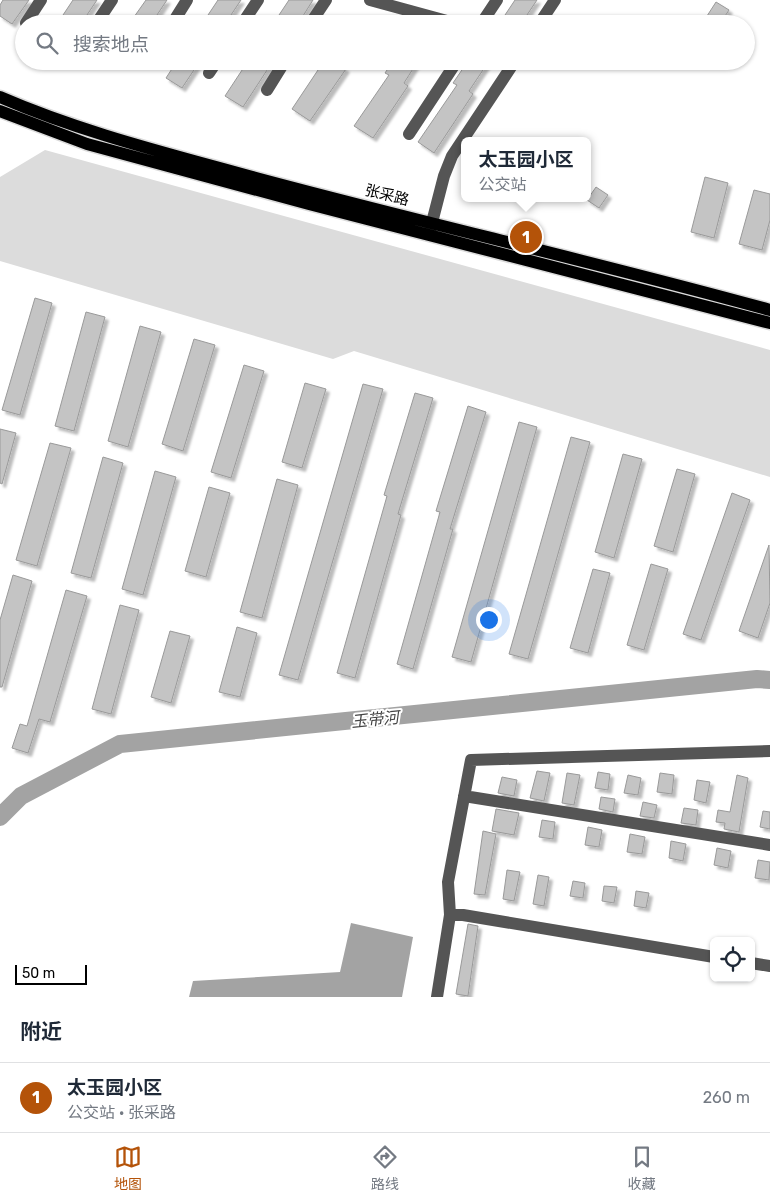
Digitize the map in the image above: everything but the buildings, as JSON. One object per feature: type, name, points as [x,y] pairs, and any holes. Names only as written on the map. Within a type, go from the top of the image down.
[{"type":"main road","name":"张采路","points":[[0,97],[91,133],[770,323]]},
{"type":"main road","name":"张采路","points":[[0,111],[87,144],[430,229],[770,310]]},
{"type":"street","points":[[31,15],[41,0]]},
{"type":"street","points":[[102,15],[112,0]]},
{"type":"street","points":[[178,15],[187,0]]},
{"type":"street","points":[[248,15],[258,0]]},
{"type":"street","points":[[316,15],[326,0]]},
{"type":"street","points":[[370,0],[425,15]]},
{"type":"street","points":[[488,15],[497,0]]},
{"type":"street","points":[[545,15],[555,0]]},
{"type":"street","points":[[267,90],[280,70]]},
{"type":"street","points":[[409,134],[451,70]]},
{"type":"street","points":[[464,137],[508,70]]},
{"type":"street","points":[[430,229],[444,176],[452,156],[461,142]]},
{"type":"street","points":[[437,997],[450,915],[448,882],[471,760],[770,751]]},
{"type":"street","points":[[464,796],[770,845]]},
{"type":"street","points":[[450,915],[463,915],[710,956]]},
{"type":"street","points":[[755,964],[770,966]]},
{"type":"shaded area","points":[[45,150],[770,350],[770,477],[354,351],[333,359],[0,261],[0,177]]},
{"type":"shaded area","points":[[351,923],[413,937],[402,997],[189,997],[193,981],[340,972]]},
{"type":"waterway","name":"玉带河","points":[[0,817],[21,796],[120,744],[757,679],[770,680]]},
{"type":"place","name":"太玉园小区","points":[[526,237]]}]
